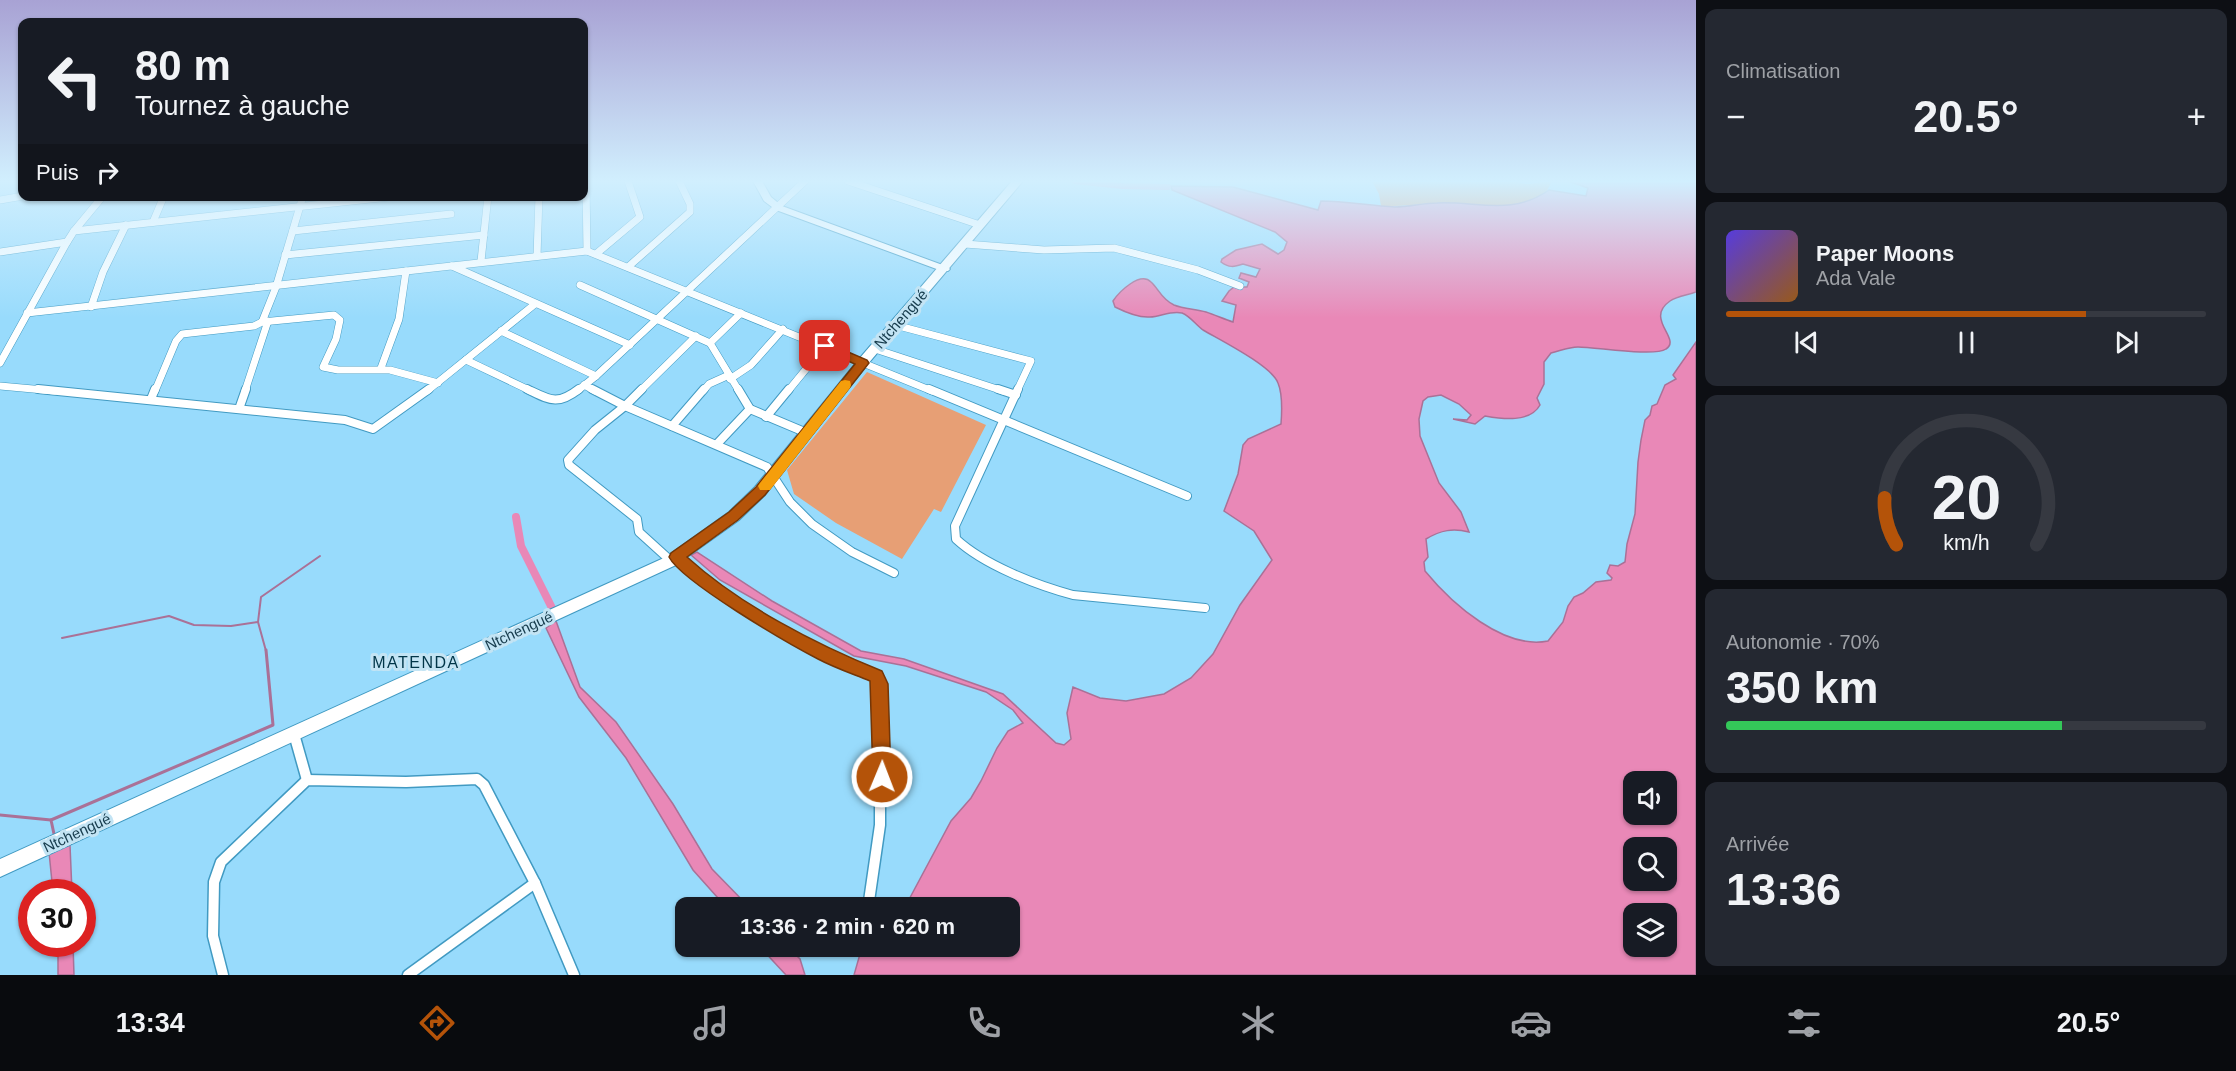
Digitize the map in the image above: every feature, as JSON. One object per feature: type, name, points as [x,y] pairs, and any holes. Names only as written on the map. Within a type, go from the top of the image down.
[{"type":"main road","name":"Ntchengué","points":[[0,868],[674,559],[744,507],[775,475],[874,349],[979,226]]},
{"type":"street","points":[[0,363],[78,226]]},
{"type":"street","points":[[74,231],[113,226]]},
{"type":"street","points":[[91,307],[103,272],[125,226]]},
{"type":"street","points":[[239,409],[294,226]]},
{"type":"street","points":[[293,231],[335,226]]},
{"type":"street","points":[[481,261],[485,226]]},
{"type":"street","points":[[537,256],[538,226]]},
{"type":"street","points":[[587,226],[587,251]]},
{"type":"street","points":[[596,254],[629,226]]},
{"type":"street","points":[[628,267],[674,226]]},
{"type":"street","points":[[466,360],[552,401],[566,399],[596,376],[759,226]]},
{"type":"street","points":[[830,226],[945,268]]},
{"type":"street","points":[[285,255],[484,235]]},
{"type":"street","points":[[0,252],[67,242]]},
{"type":"street","points":[[965,244],[1044,250],[1114,248],[1198,270],[1240,286]]},
{"type":"street","points":[[27,313],[276,288],[481,261],[587,251],[825,346],[1187,496]]},
{"type":"street","points":[[451,265],[630,345]]},
{"type":"street","points":[[381,368],[399,319],[406,271]]},
{"type":"street","points":[[580,285],[710,343],[750,409],[807,433]]},
{"type":"street","points":[[0,386],[151,399],[345,420],[373,429],[438,383],[535,304]]},
{"type":"street","points":[[710,343],[741,313]]},
{"type":"street","points":[[151,399],[176,341],[182,334],[254,326],[265,321],[334,315],[340,320],[336,339],[322,367],[353,370],[381,368],[438,383]]},
{"type":"street","points":[[895,324],[1031,361],[955,526],[956,539],[964,548],[1003,568],[1063,593],[1205,608]]},
{"type":"street","points":[[672,426],[710,384],[751,365],[783,329]]},
{"type":"street","points":[[501,331],[596,376]]},
{"type":"street","points":[[696,336],[625,406],[596,430],[568,462],[637,519],[639,532],[703,581],[825,655],[876,676],[880,684],[883,759],[877,868],[870,897]]},
{"type":"street","points":[[765,417],[825,346]]},
{"type":"street","points":[[874,349],[1016,395]]},
{"type":"street","points":[[584,386],[625,406],[755,461],[775,475],[790,502],[821,531],[865,560],[894,573]]},
{"type":"street","points":[[717,444],[750,409]]},
{"type":"street","points":[[294,735],[307,780]]},
{"type":"street","points":[[223,975],[213,936],[214,882],[220,862],[307,780],[406,782],[477,779],[484,785],[535,883],[574,975]]},
{"type":"street","points":[[408,975],[535,883]]},
{"type":"shaded area","points":[[1262,226],[1696,226],[1696,292],[1673,299],[1663,308],[1662,321],[1670,340],[1670,345],[1666,349],[1638,352],[1567,348],[1551,353],[1544,362],[1544,384],[1537,398],[1540,405],[1530,415],[1515,418],[1485,416],[1475,424],[1453,419],[1467,420],[1471,415],[1459,404],[1441,395],[1428,397],[1423,401],[1419,419],[1420,436],[1439,483],[1461,512],[1469,532],[1447,531],[1426,539],[1428,557],[1424,562],[1425,571],[1464,610],[1497,632],[1531,642],[1548,641],[1563,622],[1568,606],[1574,597],[1596,582],[1611,580],[1612,578],[1607,573],[1610,565],[1618,566],[1625,562],[1635,514],[1638,462],[1645,420],[1650,415],[1652,406],[1657,404],[1665,385],[1676,379],[1673,375],[1696,342],[1696,975],[854,975],[859,957],[1020,957],[1020,897],[910,897],[951,821],[971,798],[1008,731],[1023,723],[1013,710],[986,692],[906,666],[854,656],[720,580],[691,555],[697,552],[772,601],[861,651],[904,659],[1003,694],[1056,743],[1064,745],[1071,739],[1067,713],[1073,687],[1100,698],[1126,701],[1164,694],[1191,678],[1213,654],[1240,605],[1272,560],[1254,531],[1224,511],[1238,474],[1243,445],[1248,439],[1281,424],[1280,388],[1274,376],[1256,361],[1203,330],[1185,314],[1174,312],[1154,317],[1141,317],[1115,307],[1113,301],[1130,284],[1146,279],[1174,305],[1206,312],[1233,322],[1236,305],[1222,301],[1234,287],[1247,287],[1249,282],[1239,278],[1241,273],[1256,277],[1260,269],[1243,264],[1229,266],[1221,262],[1222,259],[1236,250],[1262,244],[1278,254],[1284,250],[1287,242],[1275,232]]},
{"type":"shaded area","points":[[867,372],[986,425],[941,512],[934,509],[902,559],[836,523],[794,494],[787,470]]},
{"type":"shaded area","points":[[556,621],[580,687],[616,722],[673,804],[712,869],[739,897],[717,897],[693,870],[626,758],[579,697],[546,628]]},
{"type":"shaded area","points":[[70,845],[71,879],[52,879],[49,852]]},
{"type":"shaded area","points":[[58,957],[73,957],[74,975],[58,975]]},
{"type":"shaded area","points":[[769,957],[798,957],[800,959],[805,975],[786,975]]},
{"type":"waterway","points":[[516,517],[521,546],[553,610]]},
{"type":"waterway","points":[[258,622],[261,597],[320,556]]},
{"type":"waterway","points":[[62,638],[169,616],[194,625],[231,626],[258,622]]},
{"type":"waterway","points":[[258,622],[266,651]]},
{"type":"waterway","points":[[51,820],[273,725],[266,650]]},
{"type":"waterway","points":[[0,815],[51,820]]},
{"type":"waterway","points":[[51,820],[54,834]]},
{"type":"slow traffic","points":[[765,486],[845,385]]},
{"type":"district","name":"MATENDA","points":[[416,662]]},
{"type":"route","points":[[825,346],[863,363],[760,491],[734,516],[676,557],[703,581],[784,632],[825,655],[876,676],[880,684],[882,777]]}]
